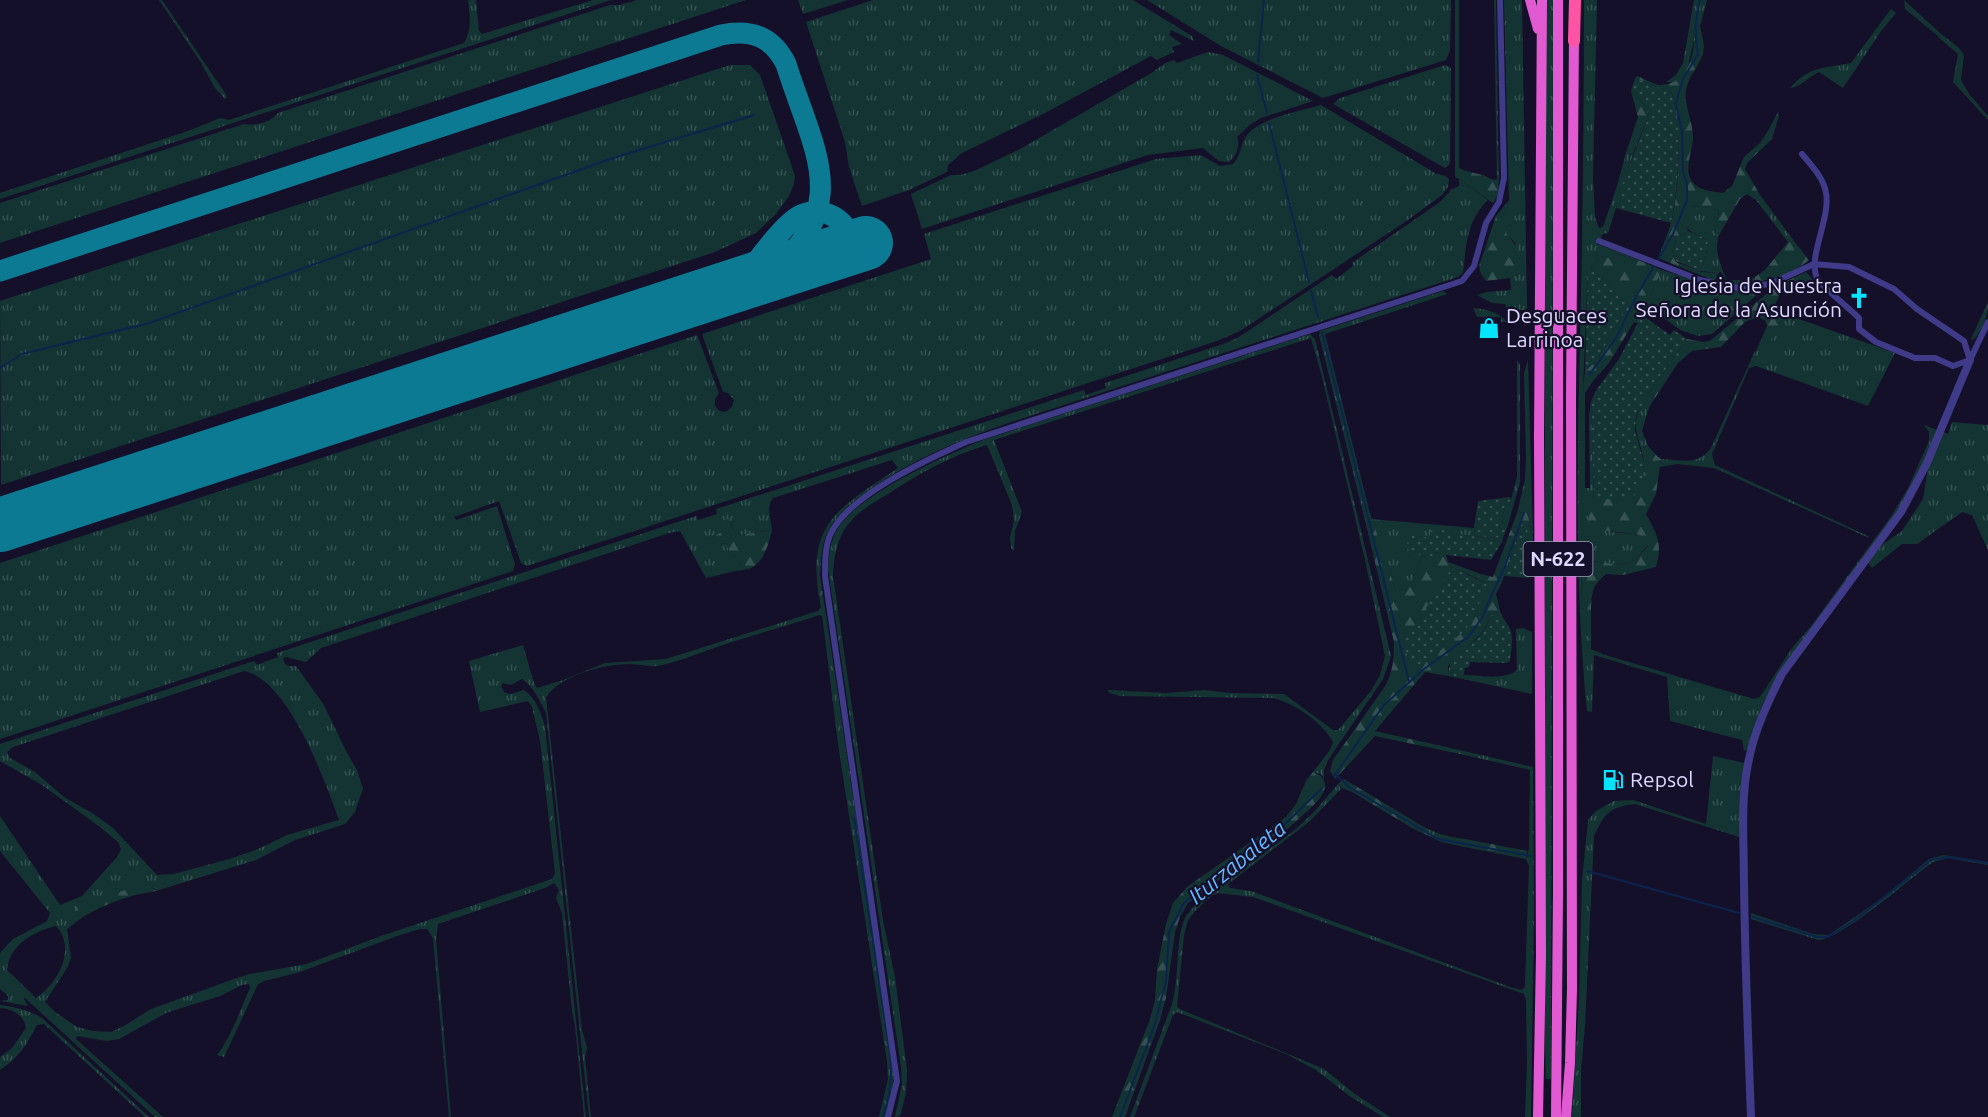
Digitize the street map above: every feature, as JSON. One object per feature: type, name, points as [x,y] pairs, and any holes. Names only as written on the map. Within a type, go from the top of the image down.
[{"type":"highway","points":[[1530,0],[1542,44]]},
{"type":"highway","name":"N-622","points":[[1538,1117],[1542,0]]},
{"type":"highway","name":"N-622","points":[[1556,1117],[1558,0]]},
{"type":"highway","points":[[1566,1117],[1572,989],[1571,373],[1574,0]]},
{"type":"street","points":[[888,1117],[897,1081],[825,576],[825,559],[830,535],[839,521],[864,498],[936,455],[966,442],[1462,281],[1473,266],[1486,223],[1499,202],[1504,178],[1500,0]]},
{"type":"street","points":[[1802,154],[1819,177],[1826,193],[1826,219],[1814,264],[1818,280],[1859,318],[1859,329],[1876,342],[1915,358],[1935,358],[1953,366],[1970,360]]},
{"type":"street","points":[[1599,241],[1700,280],[1738,288],[1770,284],[1814,264],[1849,267],[1894,289],[1917,309],[1964,341],[1970,360]]},
{"type":"street","points":[[1751,1117],[1745,966],[1743,821],[1745,784],[1757,731],[1782,674],[1901,512],[1926,465],[1988,322]]},
{"type":"green space","points":[[159,0],[162,0],[225,93],[227,97],[225,99],[215,88],[200,61]]},
{"type":"green space","points":[[468,0],[476,0],[479,31],[482,34],[593,0],[611,0],[0,199],[0,193],[191,130],[220,118],[229,120],[464,43],[470,17]]},
{"type":"green space","points":[[637,0],[746,0],[0,243],[0,203],[244,124],[262,123],[278,113],[610,5],[620,5]]},
{"type":"green space","points":[[798,0],[848,0],[803,14]]},
{"type":"green space","points":[[873,0],[1133,0],[1192,36],[1194,41],[1171,30],[1169,35],[1182,44],[1172,47],[1174,52],[1157,60],[1151,56],[1045,113],[962,153],[948,165],[947,172],[909,190],[862,206],[849,167],[845,142],[806,22]]},
{"type":"green space","points":[[1147,0],[1451,0],[1450,51],[1446,60],[1323,98],[1221,46]]},
{"type":"green space","points":[[1455,0],[1459,0],[1459,179],[1455,177]]},
{"type":"green space","points":[[1494,0],[1496,0],[1499,184],[1497,180]]},
{"type":"green space","points":[[1504,0],[1522,0],[1527,309],[1508,313],[1505,304],[1492,303],[1477,295],[1511,290],[1510,278],[1521,273],[1515,243],[1506,233],[1506,217],[1501,210],[1509,200]]},
{"type":"green space","points":[[1545,0],[1553,0],[1551,1079],[1546,1079],[1545,1044]]},
{"type":"green space","points":[[1584,0],[1597,0],[1593,177],[1595,217],[1599,228],[1603,227],[1626,153],[1633,154],[1608,233],[1603,234],[1597,244],[1624,254],[1616,259],[1601,256],[1591,269],[1588,269],[1583,387],[1585,393],[1585,488],[1590,488],[1589,416],[1591,402],[1594,499],[1589,499],[1611,532],[1638,534],[1648,545],[1635,560],[1623,565],[1582,560],[1581,608],[1591,610],[1591,649],[1754,699],[1760,697],[1792,648],[1811,626],[1892,515],[1908,488],[1929,441],[1929,432],[1924,425],[1937,430],[1912,488],[1894,516],[1777,678],[1762,705],[1748,749],[1744,751],[1742,740],[1670,721],[1667,677],[1594,655],[1592,712],[1587,711],[1580,607],[1578,555]]},
{"type":"green space","points":[[1694,0],[1707,0],[1700,26],[1695,27],[1693,32],[1694,40],[1687,71],[1676,82],[1666,82],[1676,75],[1683,63]]},
{"type":"green space","points":[[1904,0],[1940,33],[1938,36],[1905,9]]},
{"type":"green space","points":[[1891,9],[1896,13],[1881,31],[1843,88],[1819,72],[1798,86],[1790,88],[1804,75],[1811,72],[1825,67],[1851,63]]},
{"type":"green space","points":[[1700,26],[1704,45],[1703,53],[1686,92],[1693,131],[1688,168],[1690,178],[1696,186],[1704,190],[1723,193],[1732,186],[1744,157],[1760,143],[1778,112],[1779,116],[1772,139],[1747,163],[1745,169],[1760,195],[1756,200],[1747,194],[1740,199],[1719,235],[1715,233],[1719,211],[1691,206],[1685,219],[1688,231],[1676,239],[1672,254],[1676,262],[1702,272],[1718,273],[1715,281],[1658,258],[1670,227],[1676,193],[1679,158],[1675,107],[1672,93],[1635,78],[1637,76],[1659,85],[1668,84],[1681,77],[1692,57],[1694,29]]},
{"type":"green space","points":[[1940,33],[1964,55],[1961,80],[1969,94],[1988,116],[1988,120],[1953,82],[1958,54],[1938,37]]},
{"type":"green space","points":[[1208,52],[1223,55],[1313,101],[1261,118],[1251,124],[1237,137],[1237,151],[1229,162],[1219,161],[1203,148],[1148,155],[922,229],[911,194],[951,175],[974,171],[1022,148],[1165,63],[1174,60],[1177,63]]},
{"type":"green space","points":[[730,65],[750,65],[760,75],[795,176],[789,196],[776,214],[756,233],[715,252],[1,485],[0,301]]},
{"type":"green space","points":[[1445,65],[1451,68],[1450,162],[1445,168],[1333,104],[1340,98]]},
{"type":"green space","points":[[1635,78],[1672,93],[1678,124],[1679,158],[1671,223],[1616,208],[1649,114],[1648,109],[1631,91]]},
{"type":"green space","points":[[1631,91],[1648,109],[1649,114],[1633,154],[1626,153],[1638,117]]},
{"type":"green space","points":[[1321,105],[1435,173],[1445,176],[1449,179],[1448,187],[1442,195],[1405,222],[1240,331],[1217,341],[527,566],[521,563],[499,501],[454,517],[456,520],[497,506],[515,564],[513,571],[0,739],[0,563],[697,335],[719,393],[715,404],[720,411],[724,412],[732,407],[734,400],[728,393],[723,392],[702,334],[931,259],[924,234],[1156,159],[1201,155],[1220,166],[1233,164],[1247,135],[1253,129],[1281,116]]},
{"type":"green space","points":[[1459,168],[1497,180],[1498,192],[1493,203],[1459,179]]},
{"type":"green space","points":[[1459,179],[1488,200],[1472,225],[1463,273],[1458,277],[968,438],[918,460],[886,479],[847,508],[828,531],[821,558],[820,575],[894,1070],[893,1089],[886,1117],[879,1117],[888,1079],[887,1061],[838,744],[823,622],[822,616],[819,615],[664,665],[619,665],[584,672],[562,683],[546,697],[582,1030],[587,1048],[585,1057],[591,1117],[589,1117],[546,713],[533,690],[522,679],[511,685],[503,683],[501,686],[504,692],[510,694],[524,690],[532,697],[545,726],[586,1117],[584,1117],[562,913],[556,898],[559,890],[554,883],[438,924],[436,940],[451,1117],[449,1117],[433,938],[427,929],[397,936],[297,973],[258,984],[224,1057],[217,1055],[235,1023],[250,988],[249,984],[166,1013],[119,1039],[107,1041],[77,1036],[76,1039],[163,1117],[155,1117],[25,998],[28,1006],[0,1001],[8,1000],[8,996],[0,989],[0,953],[13,939],[47,921],[50,913],[0,851],[0,816],[60,905],[82,896],[117,857],[121,849],[118,842],[100,827],[42,785],[0,761],[0,744],[254,661],[257,665],[278,657],[277,653],[696,516],[698,520],[717,514],[716,509],[1084,390],[1086,395],[1106,388],[1105,383],[1226,343],[1239,337],[1332,275],[1336,279],[1353,266],[1352,263],[1440,202],[1452,189],[1459,186]],"holes":[[[892,460],[898,468],[842,509],[830,522],[822,538],[817,556],[821,607],[818,611],[666,659],[605,663],[537,688],[523,645],[469,661],[480,712],[528,701],[532,707],[540,741],[555,873],[552,879],[381,936],[307,964],[249,974],[234,979],[151,1009],[111,1032],[77,1027],[45,1002],[71,958],[67,929],[83,917],[79,915],[71,919],[79,902],[154,888],[156,891],[256,860],[295,840],[345,824],[355,812],[363,789],[357,770],[324,705],[296,666],[288,666],[283,658],[306,662],[321,648],[669,533],[680,531],[706,578],[736,571],[741,561],[734,556],[731,557],[726,543],[720,544],[708,540],[731,522],[733,530],[741,535],[772,530],[769,509],[773,498]],[[244,671],[260,678],[276,693],[290,712],[315,758],[339,820],[287,835],[256,850],[229,859],[174,874],[157,875],[113,828],[64,797],[35,772],[10,758],[7,752],[13,747]],[[56,926],[62,935],[65,955],[58,975],[36,998],[7,970],[12,953],[24,940],[39,931]]]},
{"type":"green space","points":[[1760,195],[1794,241],[1788,242],[1756,200]]},
{"type":"green space","points":[[1690,206],[1719,211],[1715,233],[1719,235],[1718,258],[1727,279],[1721,272],[1700,271],[1706,255],[1708,240],[1687,228],[1685,219]]},
{"type":"green space","points":[[1501,210],[1506,217],[1506,233],[1521,257],[1521,273],[1510,278],[1486,281],[1479,266],[1496,216]]},
{"type":"green space","points":[[1688,231],[1708,240],[1706,255],[1700,271],[1676,261],[1672,254],[1676,239]]},
{"type":"green space","points":[[1794,241],[1809,260],[1783,275],[1754,283],[1755,277],[1765,270],[1788,242]]},
{"type":"green space","points":[[1624,254],[1662,270],[1652,291],[1651,304],[1638,323],[1634,322],[1609,363],[1585,393],[1583,387],[1585,371],[1596,361],[1628,306],[1591,269],[1601,256],[1616,259]]},
{"type":"green space","points":[[1588,269],[1591,269],[1628,306],[1596,361],[1585,371]]},
{"type":"green space","points":[[1662,270],[1730,292],[1756,289],[1759,293],[1712,334],[1698,336],[1680,330],[1649,307],[1652,291]]},
{"type":"green space","points":[[1806,272],[1813,280],[1810,284],[1780,294],[1773,309],[1785,314],[1777,332],[1762,351],[1756,351],[1767,326],[1765,320],[1757,317],[1745,322],[1721,347],[1692,351],[1678,363],[1655,398],[1651,390],[1687,339],[1704,342],[1711,340],[1776,286]]},
{"type":"green space","points":[[1755,277],[1754,283],[1734,285],[1727,280],[1749,281]]},
{"type":"green space","points":[[1443,291],[1447,294],[1325,334],[1369,510],[1363,512],[1319,335],[1320,331]]},
{"type":"green space","points":[[1988,302],[1984,323],[1973,340],[1971,339]]},
{"type":"green space","points":[[1473,308],[1492,312],[1500,316],[1507,322],[1501,322],[1501,317],[1477,317]]},
{"type":"green space","points":[[1785,314],[1895,353],[1868,406],[1756,366],[1749,368],[1712,454],[1715,465],[1869,538],[1714,468],[1677,464],[1660,467],[1661,459],[1695,460],[1711,448],[1755,351],[1762,351]]},
{"type":"green space","points":[[1642,315],[1670,335],[1674,330],[1687,339],[1651,390],[1636,416],[1635,431],[1645,466],[1642,482],[1632,499],[1594,499],[1591,402],[1595,392],[1619,359]]},
{"type":"green space","points":[[1310,334],[1315,339],[1391,656],[1383,679],[1328,760],[1324,770],[1324,779],[1321,774],[1313,772],[1330,750],[1333,742],[1315,721],[1299,709],[1282,701],[1273,698],[1120,696],[1109,693],[1108,690],[1166,693],[1205,690],[1284,694],[1333,730],[1338,730],[1371,691],[1380,675],[1385,656],[1365,560],[1311,338],[994,440],[1022,512],[1015,531],[1014,551],[1011,548],[1010,538],[1014,521],[1012,505],[987,445],[948,460],[911,479],[864,509],[842,533],[835,554],[833,576],[883,921],[895,977],[907,1070],[906,1093],[900,1116],[895,1117],[902,1084],[901,1067],[828,569],[830,548],[835,533],[849,515],[864,502],[903,478],[980,441]]},
{"type":"green space","points":[[1517,360],[1520,364],[1520,482],[1508,525],[1501,522],[1505,507],[1511,500],[1517,477]]},
{"type":"green space","points":[[1528,360],[1533,537],[1527,512],[1517,513],[1525,480],[1524,373]]},
{"type":"green space","points":[[1651,390],[1655,398],[1649,407],[1642,431],[1648,446],[1641,448],[1636,423]]},
{"type":"green space","points":[[1952,422],[1988,425],[1988,550],[1972,515],[1962,512],[1917,544],[1902,544],[1872,568],[1868,562],[1883,544],[1902,531],[1923,499],[1928,468],[1943,432],[1948,434]]},
{"type":"green space","points":[[1648,446],[1661,459],[1656,494],[1646,514],[1658,539],[1659,552],[1656,567],[1623,575],[1606,574],[1594,589],[1591,610],[1581,608],[1582,560],[1623,565],[1635,560],[1648,546],[1638,534],[1589,529],[1589,499],[1632,499],[1645,466],[1641,448]]},
{"type":"green space","points":[[1510,497],[1511,500],[1505,507],[1501,522],[1508,525],[1503,538],[1475,536],[1478,501]]},
{"type":"green space","points":[[1369,510],[1396,591],[1403,591],[1413,581],[1422,556],[1432,556],[1434,552],[1446,555],[1452,567],[1444,580],[1487,584],[1478,579],[1481,574],[1493,577],[1517,513],[1527,512],[1533,537],[1532,561],[1528,562],[1529,537],[1522,522],[1496,594],[1500,611],[1494,612],[1481,634],[1448,666],[1448,676],[1425,672],[1375,731],[1468,752],[1465,755],[1375,736],[1335,779],[1330,771],[1333,760],[1386,685],[1393,659],[1394,642],[1363,512]]},
{"type":"green space","points":[[729,519],[733,530],[741,535],[772,530],[763,557],[751,568],[736,571],[741,561],[734,556],[731,558],[726,543],[720,544],[716,551],[705,549],[708,540],[721,532],[724,520]]},
{"type":"green space","points":[[1371,519],[1474,528],[1475,536],[1503,538],[1502,542],[1480,538],[1429,538],[1406,548],[1422,556],[1413,581],[1403,591],[1396,591]]},
{"type":"green space","points":[[1522,522],[1525,522],[1529,537],[1527,556],[1529,578],[1504,576]]},
{"type":"green space","points":[[1432,528],[1502,542],[1491,560],[1435,552],[1433,556],[1422,556],[1406,548],[1410,535],[1429,538]]},
{"type":"green space","points":[[1448,562],[1481,574],[1478,579],[1452,567]]},
{"type":"green space","points":[[1452,567],[1487,584],[1472,621],[1462,633],[1421,666],[1408,658],[1404,646],[1406,639]]},
{"type":"green space","points":[[1494,611],[1500,611],[1510,629],[1512,641],[1510,661],[1506,663],[1470,662],[1469,667],[1465,668],[1463,679],[1448,676],[1449,668],[1456,656],[1477,639]]},
{"type":"green space","points":[[1523,628],[1532,632],[1532,694],[1463,679],[1464,675],[1491,677],[1517,670],[1516,629]]},
{"type":"green space","points":[[1468,752],[1533,767],[1534,911],[1531,1117],[1525,1117],[1527,1063],[1524,994],[1253,897],[1218,893],[1197,909],[1188,920],[1184,935],[1177,1007],[1324,1069],[1355,1094],[1390,1117],[1383,1117],[1348,1095],[1316,1070],[1286,1054],[1177,1012],[1173,1015],[1134,1117],[1130,1117],[1172,1004],[1180,937],[1186,916],[1197,903],[1296,829],[1338,784],[1341,789],[1309,822],[1228,884],[1230,888],[1251,891],[1510,987],[1521,990],[1525,987],[1529,866],[1526,859],[1529,849],[1530,770],[1465,755]]},
{"type":"green space","points":[[1713,756],[1744,763],[1739,837],[1635,804],[1619,807],[1608,813],[1594,836],[1581,1071],[1581,1117],[1572,1117],[1579,1000],[1582,880],[1588,820],[1596,811],[1614,801],[1633,800],[1706,824]]},
{"type":"green space","points":[[1313,772],[1322,777],[1325,783],[1323,793],[1315,804],[1277,838],[1188,903],[1175,932],[1166,998],[1160,1020],[1125,1117],[1112,1117],[1150,1019],[1155,1000],[1157,969],[1166,924],[1173,903],[1187,887],[1286,817],[1296,804],[1306,781]]},
{"type":"green space","points":[[1344,779],[1417,823],[1414,829],[1341,787],[1338,784]]},
{"type":"green space","points":[[1417,823],[1440,834],[1465,839],[1465,847],[1441,842],[1414,829]]},
{"type":"green space","points":[[1465,839],[1527,851],[1526,859],[1465,847]]},
{"type":"green space","points":[[1944,855],[1988,862],[1988,865],[1948,858],[1933,862],[1843,930],[1818,940],[1751,919],[1751,913],[1813,934],[1829,935],[1885,896],[1929,859]]},
{"type":"green space","points":[[148,884],[156,891],[118,900],[83,917],[79,915],[69,920],[79,902]]},
{"type":"green space","points":[[0,1005],[22,1009],[42,1018],[149,1117],[145,1117],[44,1024],[37,1025],[22,1050],[0,1070],[0,1057],[12,1048],[26,1028],[20,1016],[13,1011],[0,1008]]},
{"type":"waterway","points":[[1258,62],[1264,0]]},
{"type":"waterway","name":"Iturzabaleta","points":[[1589,375],[1616,338],[1637,295],[1673,234],[1687,200],[1687,184],[1683,172],[1682,133],[1676,103],[1683,79],[1698,54],[1696,27],[1700,0]]},
{"type":"waterway","points":[[1257,75],[1267,113]]},
{"type":"waterway","points":[[0,368],[22,354],[149,323],[613,158],[754,115]]},
{"type":"waterway","points":[[1269,123],[1309,282]]},
{"type":"waterway","points":[[1311,291],[1318,317]]},
{"type":"waterway","points":[[1322,332],[1409,682]]},
{"type":"waterway","name":"Iturzabaleta","points":[[1334,776],[1384,705],[1424,669],[1469,636],[1482,618],[1505,566],[1524,513]]},
{"type":"waterway","points":[[1335,774],[1349,787],[1438,839],[1531,856]]},
{"type":"waterway","name":"Iturzabaleta","points":[[1120,1117],[1154,1027],[1166,981],[1169,932],[1184,903],[1285,824],[1321,789]]},
{"type":"waterway","points":[[854,818],[891,1059],[890,1088],[883,1117]]},
{"type":"waterway","points":[[1753,917],[1817,937],[1826,937],[1852,922],[1931,860],[1948,857],[1988,863]]},
{"type":"waterway","points":[[1587,871],[1739,913]]},
{"type":"taxiway","points":[[0,271],[721,35],[742,33],[767,41],[786,64],[807,124],[820,177],[819,201],[811,226],[794,250],[767,275]]},
{"type":"taxiway","points":[[713,293],[805,278],[839,267],[849,260],[851,255],[851,238],[847,229],[841,222],[826,213],[817,212],[799,216],[776,237],[739,284]]},
{"type":"runway","points":[[0,525],[866,243]]},
{"type":"place","name":"Iglesia de Nuestra Señora de la Asunción","points":[[1859,298]]},
{"type":"place","name":"Desguaces Larrinoa","points":[[1489,328]]},
{"type":"place","name":"Repsol","points":[[1613,780]]}]
